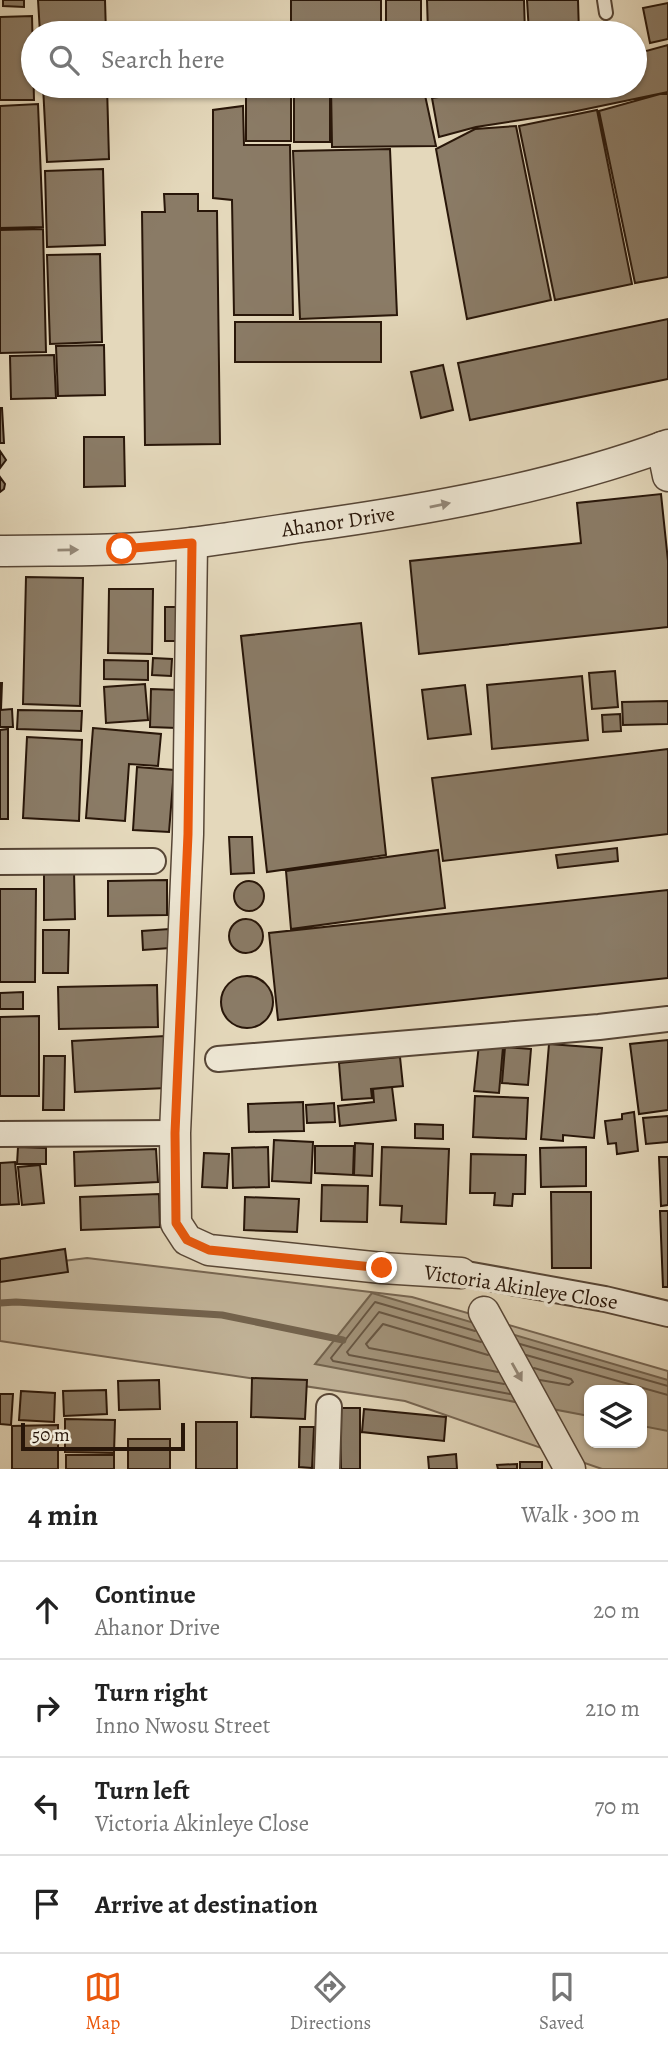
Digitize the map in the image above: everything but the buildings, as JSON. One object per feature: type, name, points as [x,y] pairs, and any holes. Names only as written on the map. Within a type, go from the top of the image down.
[{"type":"street","points":[[665,446],[668,476]]},
{"type":"street","name":"Ahanor Drive","points":[[0,551],[122,549],[192,543],[383,516],[480,497],[582,472],[665,446]]},
{"type":"street","points":[[0,1134],[175,1133],[188,834],[192,543]]},
{"type":"street","points":[[0,862],[153,861]]},
{"type":"street","points":[[218,1059],[668,1019]]},
{"type":"street","name":"Victoria Akinleye Close","points":[[175,1133],[176,1223],[187,1240],[209,1250],[382,1268],[461,1273],[605,1299],[668,1314]]},
{"type":"street","points":[[461,1273],[570,1469]]},
{"type":"street","points":[[327,1469],[329,1407]]},
{"type":"shaded area","points":[[87,1258],[412,1297],[668,1371],[668,1469],[602,1469],[405,1401],[0,1341],[0,1269]]},
{"type":"water","points":[[372,1293],[668,1380],[668,1431],[647,1427],[647,1385],[584,1385],[584,1415],[315,1364]]},
{"type":"waterway","points":[[0,1303],[222,1315],[343,1340]]},
{"type":"route","points":[[122,549],[192,543],[188,834],[175,1133],[176,1223],[187,1240],[209,1250],[382,1268]]}]
